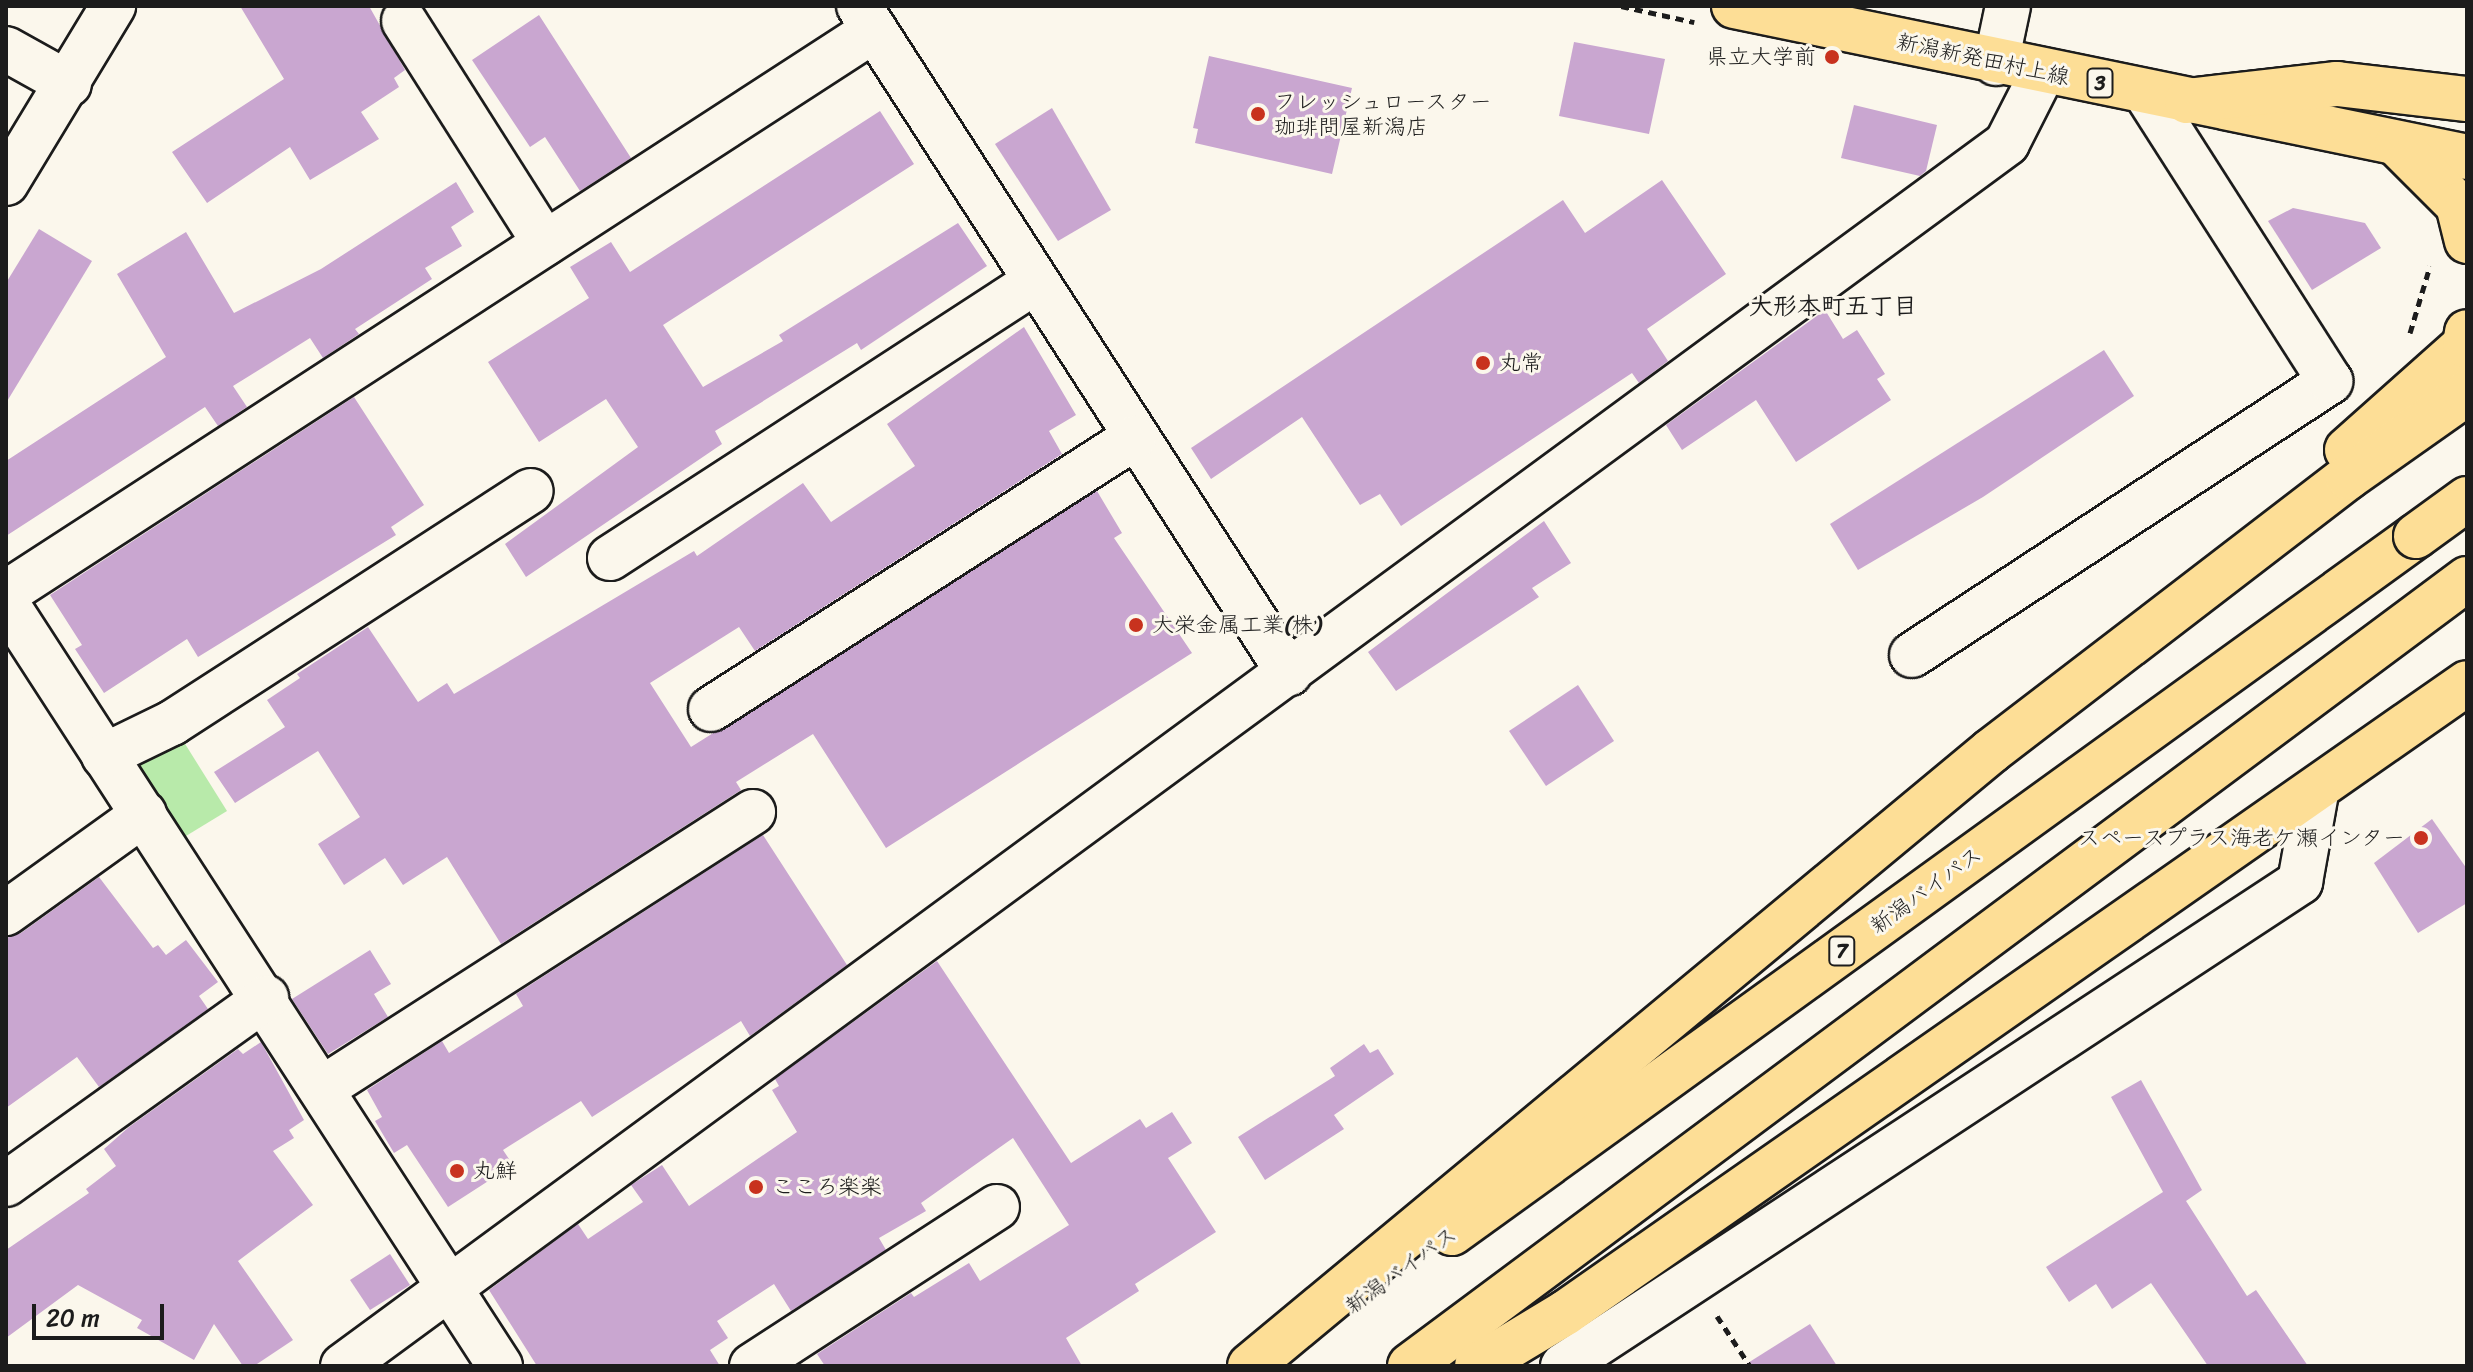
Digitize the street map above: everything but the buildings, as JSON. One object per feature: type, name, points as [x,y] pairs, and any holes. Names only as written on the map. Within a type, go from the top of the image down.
[{"type":"main road","name":"新潟新発田村上線","points":[[1734,6],[1996,63],[2467,157]]},
{"type":"main road","points":[[2167,97],[2337,84],[2467,99]]},
{"type":"main road","points":[[2397,144],[2458,205],[2467,241]]},
{"type":"main road","points":[[1250,1366],[2074,688],[2406,399],[2465,345],[2467,332]]},
{"type":"main road","points":[[2074,688],[2348,477],[2467,393]]},
{"type":"main road","name":"新潟バイパス","points":[[1269,1366],[2467,499]]},
{"type":"main road","points":[[1410,1366],[2460,584]]},
{"type":"main road","points":[[1477,1366],[1565,1313],[2316,793],[2467,683]]},
{"type":"street","points":[[6,183],[69,84],[113,6]]},
{"type":"street","points":[[1996,63],[2008,6]]},
{"type":"street","points":[[6,593],[545,243],[867,18],[1033,283],[1289,673]]},
{"type":"street","points":[[404,21],[545,243]]},
{"type":"street","points":[[6,49],[69,84]]},
{"type":"street","points":[[343,1366],[2007,143],[2043,72]]},
{"type":"street","points":[[1912,655],[2330,381],[2167,97]]},
{"type":"street","points":[[610,558],[1033,283]]},
{"type":"street","points":[[711,709],[1134,438]]},
{"type":"street","points":[[104,756],[172,723],[531,491]]},
{"type":"street","points":[[6,603],[266,998],[500,1366]]},
{"type":"street","points":[[1563,1366],[2300,882],[2316,793]]},
{"type":"street","points":[[323,1088],[753,812]]},
{"type":"street","points":[[6,913],[144,814]]},
{"type":"street","points":[[6,1184],[266,998]]},
{"type":"street","points":[[752,1366],[997,1207]]},
{"type":"path","points":[[1695,1281],[1750,1366]]},
{"type":"green space","points":[[172,723],[227,811],[163,850],[111,766]]},
{"type":"place","name":"県立大学前","points":[[1832,57]]},
{"type":"place","name":"フレッシュロースター 珈琲問屋新潟店","points":[[1258,114]]},
{"type":"place","name":"丸常","points":[[1483,363]]},
{"type":"place","name":"大栄金属工業(株)","points":[[1136,625]]},
{"type":"place","name":"スペースプラス海老ケ瀬インター","points":[[2421,838]]},
{"type":"place","name":"丸鮮","points":[[457,1171]]},
{"type":"place","name":"こころ楽楽","points":[[756,1187]]},
{"type":"district","name":"大形本町五丁目","points":[[1833,307]]}]
